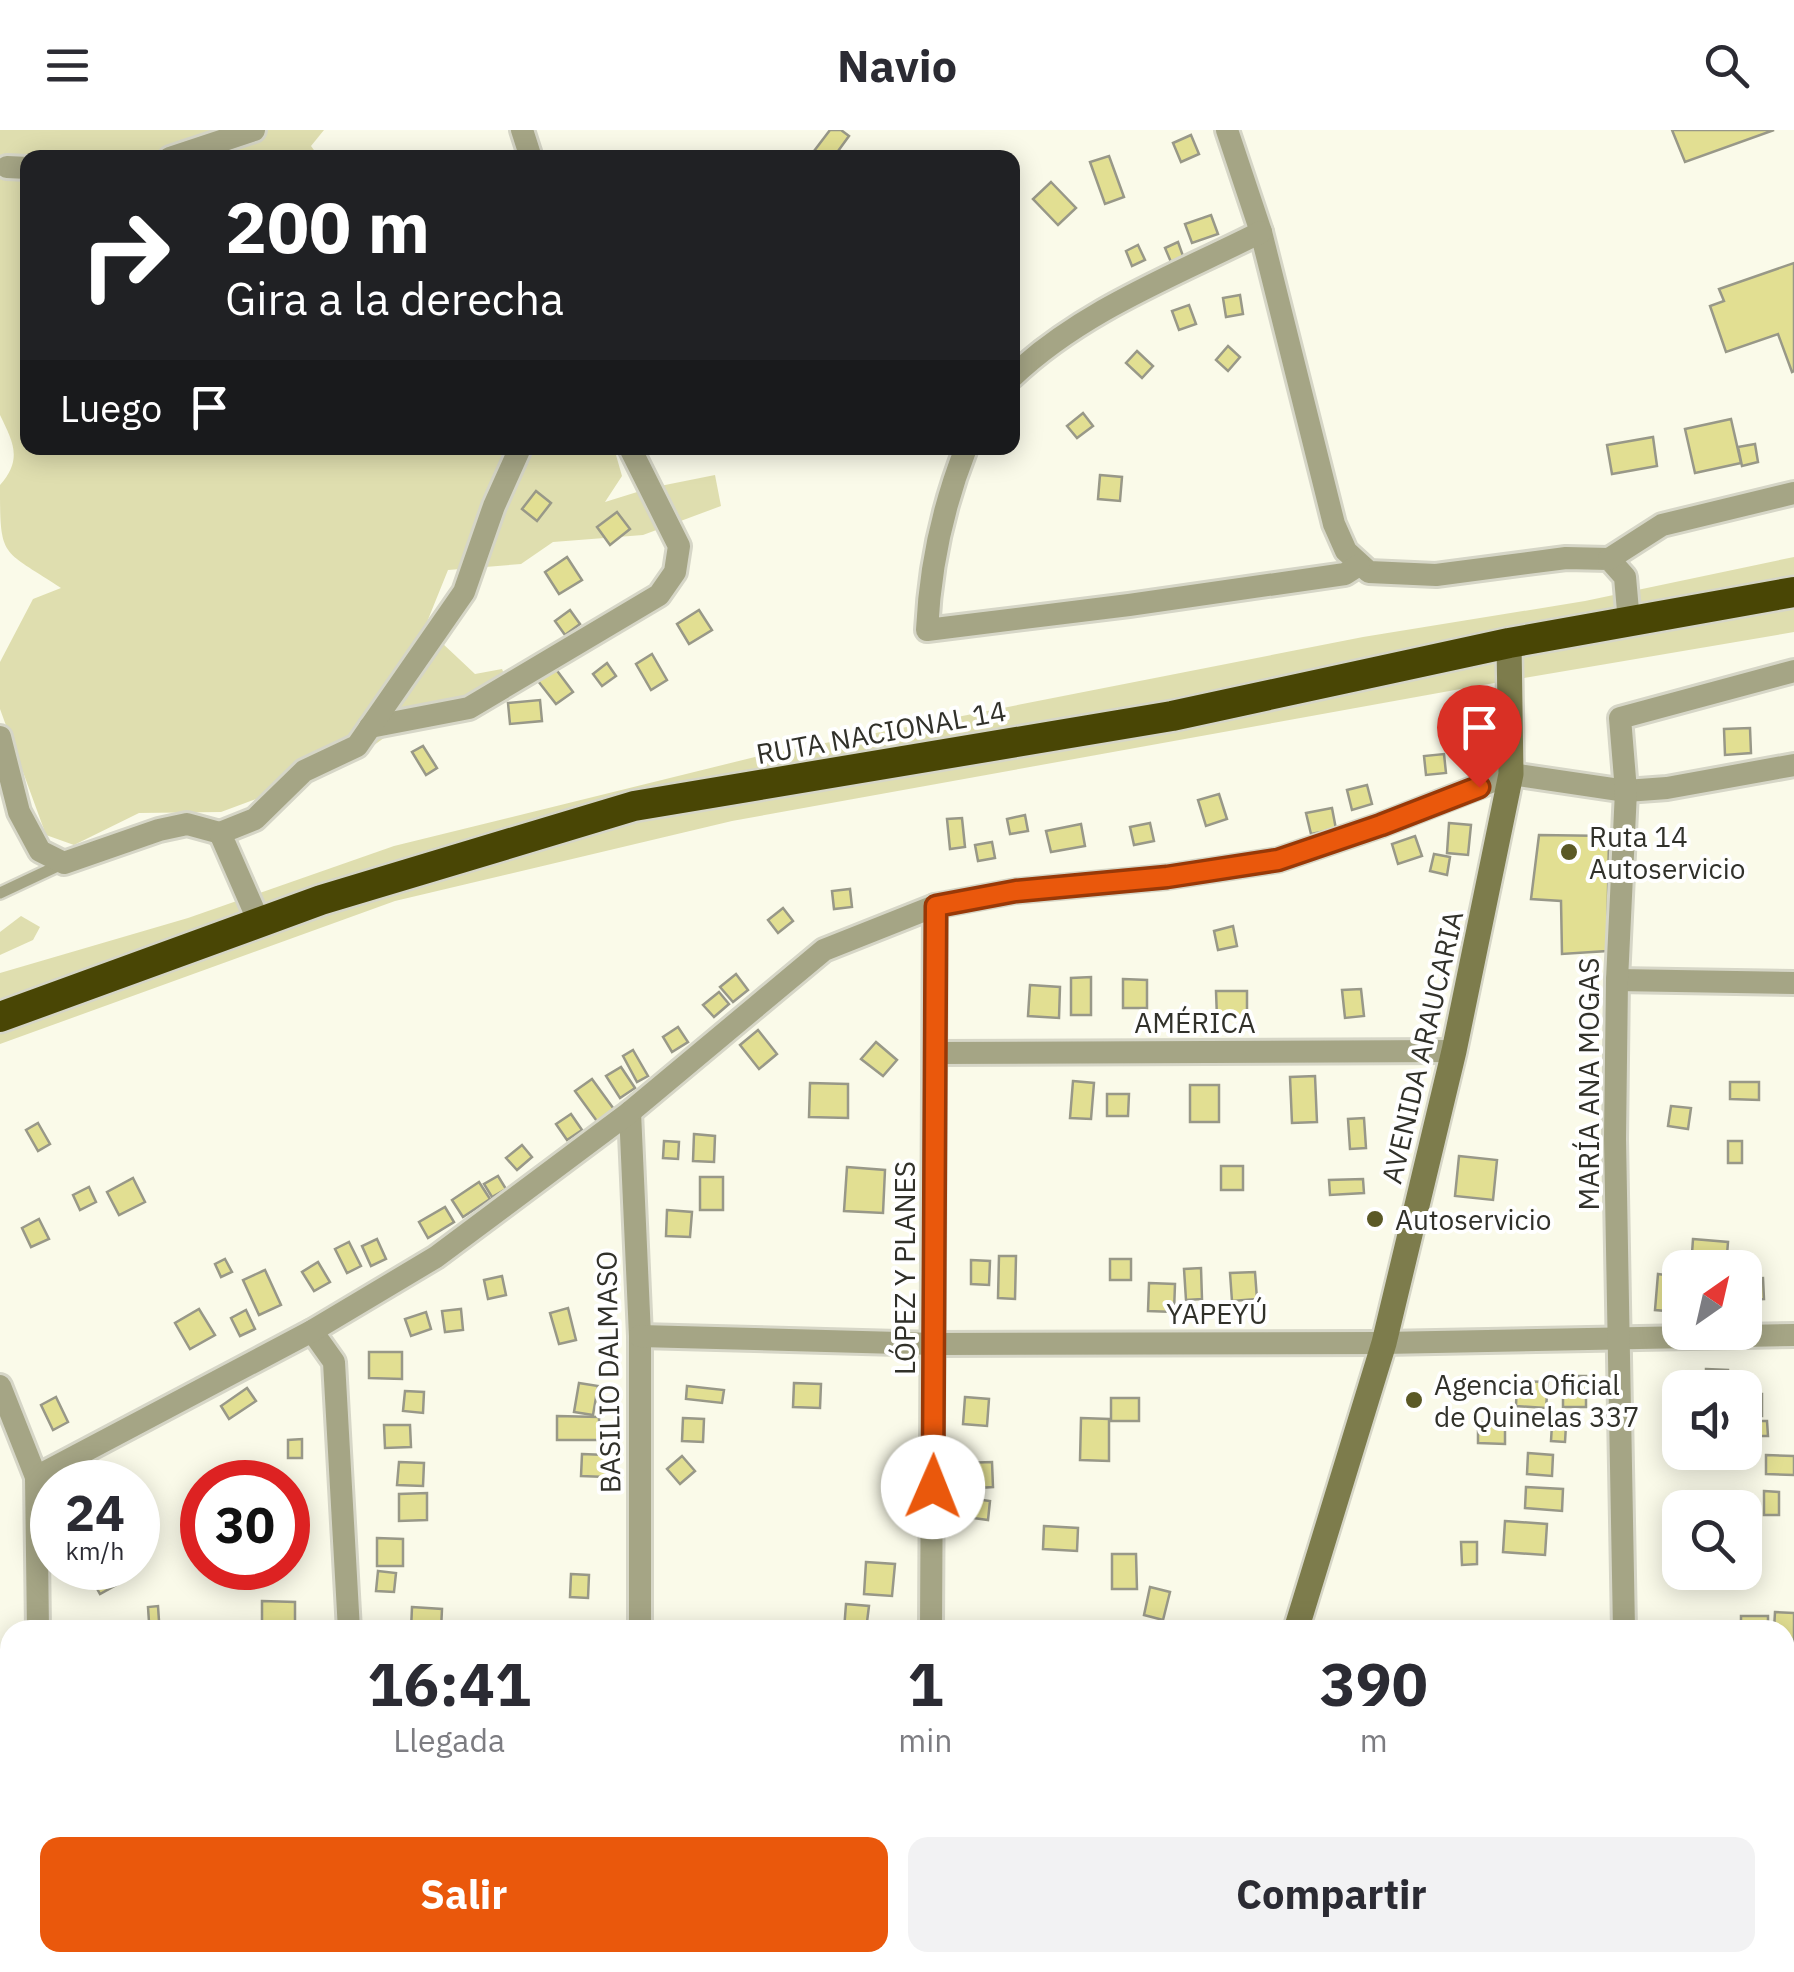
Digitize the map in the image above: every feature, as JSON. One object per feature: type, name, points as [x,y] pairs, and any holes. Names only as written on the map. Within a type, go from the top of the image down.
[{"type":"highway","name":"RUTA NACIONAL 14","points":[[0,1017],[321,900],[634,806],[1172,716],[1509,643],[1794,592]]},
{"type":"main road","name":"AVENIDA ARAUCARIA","points":[[1299,1620],[1384,1343],[1454,1051],[1512,774],[1509,643]]},
{"type":"street","points":[[194,150],[254,130]]},
{"type":"street","points":[[1227,130],[1262,232],[1334,524],[1346,550],[1369,572],[1436,575],[1566,558],[1608,559],[1662,526],[1794,493]]},
{"type":"street","points":[[1020,370],[1044,347],[1104,310],[1262,232]]},
{"type":"street","points":[[0,737],[19,812],[40,851],[64,864],[173,827],[187,824],[220,833],[255,819],[304,771],[357,746],[464,592],[517,455]]},
{"type":"street","points":[[370,727],[469,708],[659,595],[675,572],[679,546],[634,455]]},
{"type":"street","points":[[963,455],[946,498],[928,590],[927,630],[1345,574],[1360,565]]},
{"type":"street","points":[[1608,559],[1625,578],[1629,622]]},
{"type":"street","name":"MARÍA ANA MOGAS","points":[[1624,1620],[1615,1139],[1616,980],[1626,791],[1620,718],[1794,671]]},
{"type":"street","points":[[68,1460],[312,1331],[436,1257],[630,1112],[824,950],[936,906],[1016,891],[1167,877],[1278,860],[1512,774],[1626,791],[1667,788],[1794,765]]},
{"type":"street","points":[[220,833],[258,922]]},
{"type":"street","name":"LÓPEZ Y PLANES","points":[[931,1620],[936,906]]},
{"type":"street","points":[[1616,980],[1794,983]]},
{"type":"street","name":"AMÉRICA","points":[[935,1054],[1454,1051]]},
{"type":"street","name":"BASILIO DALMASO","points":[[630,1112],[640,1336],[640,1620]]},
{"type":"street","points":[[348,1620],[334,1362],[339,1331],[352,1307]]},
{"type":"street","points":[[312,1331],[334,1362]]},
{"type":"street","name":"YAPEYÚ","points":[[640,1336],[934,1344],[1384,1343],[1794,1335]]},
{"type":"street","points":[[0,1386],[30,1462]]},
{"type":"street","points":[[37,1590],[38,1620]]},
{"type":"lane","points":[[0,893],[64,864]]},
{"type":"green space","points":[[0,130],[324,130],[311,146],[314,150],[20,150],[20,455],[616,455],[622,476],[605,502],[715,475],[721,506],[643,535],[553,542],[521,564],[448,570],[425,627],[475,674],[502,669],[510,688],[420,712],[345,766],[221,812],[139,813],[74,845],[46,835],[0,709],[0,662],[33,599],[61,588],[15,558],[3,540],[0,485],[12,467],[14,450],[0,415]]},
{"type":"green space","points":[[1794,557],[1794,632],[732,821],[395,901],[0,1044],[0,973],[188,918],[394,846],[759,756],[1363,637],[1585,601]]},
{"type":"green space","points":[[21,916],[40,927],[33,940],[0,955],[0,932]]},
{"type":"building","points":[[830,130],[841,130],[849,136],[839,150],[815,150]]},
{"type":"building","points":[[1672,130],[1774,130],[1685,162]]},
{"type":"building","points":[[1191,135],[1199,154],[1181,162],[1173,143]]},
{"type":"building","points":[[1109,156],[1124,197],[1105,204],[1090,162]]},
{"type":"building","points":[[1051,182],[1076,208],[1058,225],[1033,199]]},
{"type":"building","points":[[1211,215],[1218,234],[1192,243],[1185,224]]},
{"type":"building","points":[[1178,242],[1183,256],[1171,262],[1165,248]]},
{"type":"building","points":[[1138,245],[1145,260],[1132,266],[1126,251]]},
{"type":"building","points":[[1794,263],[1794,371],[1778,334],[1726,352],[1710,306],[1724,301],[1719,289]]},
{"type":"building","points":[[1240,295],[1243,314],[1226,317],[1223,298]]},
{"type":"building","points":[[1189,305],[1196,324],[1179,330],[1172,311]]},
{"type":"building","points":[[1228,346],[1240,357],[1228,371],[1216,360]]},
{"type":"building","points":[[1137,351],[1153,366],[1142,378],[1126,363]]},
{"type":"building","points":[[1083,413],[1093,426],[1077,438],[1067,426]]},
{"type":"building","points":[[1731,419],[1741,463],[1695,473],[1685,429]]},
{"type":"building","points":[[1653,437],[1657,466],[1612,474],[1607,445]]},
{"type":"building","points":[[1755,444],[1758,462],[1742,466],[1738,447]]},
{"type":"building","points":[[1100,475],[1122,477],[1120,501],[1098,499]]},
{"type":"building","points":[[536,491],[551,503],[537,521],[522,509]]},
{"type":"building","points":[[617,512],[630,529],[610,545],[597,527]]},
{"type":"building","points":[[567,557],[582,580],[559,594],[545,572]]},
{"type":"building","points":[[570,610],[580,624],[565,635],[555,621]]},
{"type":"building","points":[[699,610],[712,630],[689,644],[677,624]]},
{"type":"building","points":[[652,654],[667,680],[651,690],[636,664]]},
{"type":"building","points":[[607,663],[616,676],[602,686],[593,674]]},
{"type":"building","points":[[555,668],[573,692],[556,704],[538,681]]},
{"type":"building","points":[[540,700],[542,721],[510,724],[508,703]]},
{"type":"building","points":[[1750,728],[1751,753],[1725,755],[1724,729]]},
{"type":"building","points":[[423,746],[437,768],[426,775],[412,752]]},
{"type":"building","points":[[1444,754],[1446,773],[1426,775],[1424,756]]},
{"type":"building","points":[[1367,785],[1372,804],[1352,810],[1347,790]]},
{"type":"building","points":[[1219,794],[1227,819],[1206,826],[1198,800]]},
{"type":"building","points":[[1332,808],[1336,829],[1311,834],[1306,813]]},
{"type":"building","points":[[1025,815],[1028,831],[1010,834],[1007,819]]},
{"type":"building","points":[[962,818],[965,847],[950,849],[947,819]]},
{"type":"building","points":[[1150,823],[1154,841],[1134,845],[1130,827]]},
{"type":"building","points":[[1449,823],[1471,825],[1468,855],[1447,853]]},
{"type":"building","points":[[1081,824],[1085,846],[1051,852],[1046,831]]},
{"type":"building","points":[[1539,835],[1609,836],[1607,951],[1562,954],[1561,901],[1531,899]]},
{"type":"building","points":[[1415,836],[1422,856],[1398,864],[1392,844]]},
{"type":"building","points":[[992,842],[995,858],[978,861],[975,845]]},
{"type":"building","points":[[1434,854],[1450,857],[1447,875],[1430,871]]},
{"type":"building","points":[[850,889],[852,907],[834,909],[832,891]]},
{"type":"building","points":[[783,908],[793,921],[778,933],[768,920]]},
{"type":"building","points":[[1233,926],[1237,946],[1218,950],[1214,931]]},
{"type":"building","points":[[736,974],[748,990],[733,1002],[720,987]]},
{"type":"building","points":[[1091,977],[1091,1015],[1071,1015],[1071,978]]},
{"type":"building","points":[[1123,979],[1147,980],[1147,1008],[1123,1008]]},
{"type":"building","points":[[1030,985],[1060,987],[1059,1018],[1028,1016]]},
{"type":"building","points":[[1361,989],[1364,1016],[1345,1018],[1342,990]]},
{"type":"building","points":[[1216,991],[1247,991],[1247,1017],[1217,1018]]},
{"type":"building","points":[[719,992],[729,1004],[714,1017],[703,1005]]},
{"type":"building","points":[[678,1027],[688,1042],[672,1052],[663,1037]]},
{"type":"building","points":[[758,1030],[777,1054],[759,1069],[740,1045]]},
{"type":"building","points":[[876,1042],[897,1060],[883,1076],[861,1059]]},
{"type":"building","points":[[633,1050],[648,1076],[637,1082],[623,1056]]},
{"type":"building","points":[[621,1067],[635,1088],[620,1098],[606,1076]]},
{"type":"building","points":[[1315,1076],[1317,1122],[1292,1123],[1290,1077]]},
{"type":"building","points":[[592,1079],[616,1112],[599,1124],[575,1091]]},
{"type":"building","points":[[1073,1081],[1094,1083],[1091,1119],[1070,1118]]},
{"type":"building","points":[[1730,1082],[1759,1082],[1759,1100],[1730,1099]]},
{"type":"building","points":[[810,1083],[848,1084],[848,1118],[809,1117]]},
{"type":"building","points":[[1190,1085],[1219,1085],[1219,1122],[1190,1122]]},
{"type":"building","points":[[1107,1094],[1129,1094],[1128,1116],[1107,1116]]},
{"type":"building","points":[[1671,1106],[1691,1108],[1688,1129],[1668,1126]]},
{"type":"building","points":[[571,1114],[582,1130],[567,1140],[556,1124]]},
{"type":"building","points":[[1364,1118],[1366,1148],[1350,1149],[1348,1119]]},
{"type":"building","points":[[38,1123],[50,1144],[38,1151],[26,1130]]},
{"type":"building","points":[[694,1134],[715,1136],[714,1162],[693,1161]]},
{"type":"building","points":[[664,1141],[679,1142],[678,1159],[663,1158]]},
{"type":"building","points":[[1728,1141],[1742,1141],[1742,1163],[1728,1163]]},
{"type":"building","points":[[522,1145],[532,1157],[517,1170],[506,1158]]},
{"type":"building","points":[[1459,1156],[1497,1160],[1493,1200],[1455,1196]]},
{"type":"building","points":[[1221,1166],[1243,1166],[1243,1190],[1221,1190]]},
{"type":"building","points":[[847,1167],[885,1170],[883,1213],[844,1211]]},
{"type":"building","points":[[498,1176],[506,1189],[492,1197],[484,1184]]},
{"type":"building","points":[[700,1177],[723,1177],[723,1210],[700,1210]]},
{"type":"building","points":[[133,1178],[145,1202],[119,1215],[107,1192]]},
{"type":"building","points":[[1363,1179],[1364,1193],[1330,1195],[1329,1180]]},
{"type":"building","points":[[479,1182],[490,1199],[463,1217],[452,1200]]},
{"type":"building","points":[[89,1187],[96,1202],[80,1210],[73,1195]]},
{"type":"building","points":[[445,1207],[454,1222],[428,1238],[419,1222]]},
{"type":"building","points":[[667,1210],[692,1212],[690,1237],[666,1236]]},
{"type":"building","points":[[39,1219],[49,1239],[31,1247],[22,1228]]},
{"type":"building","points":[[377,1239],[386,1259],[371,1266],[362,1246]]},
{"type":"building","points":[[1693,1239],[1728,1242],[1727,1250],[1692,1250]]},
{"type":"building","points":[[349,1242],[361,1266],[347,1273],[335,1249]]},
{"type":"building","points":[[999,1256],[1016,1256],[1015,1299],[998,1298]]},
{"type":"building","points":[[225,1259],[232,1272],[221,1277],[215,1264]]},
{"type":"building","points":[[1110,1259],[1131,1259],[1131,1280],[1110,1280]]},
{"type":"building","points":[[971,1260],[990,1261],[989,1285],[971,1284]]},
{"type":"building","points":[[318,1262],[330,1282],[314,1291],[302,1272]]},
{"type":"building","points":[[1201,1268],[1202,1299],[1186,1300],[1184,1269]]},
{"type":"building","points":[[265,1270],[281,1305],[259,1315],[243,1280]]},
{"type":"building","points":[[1255,1272],[1257,1299],[1232,1301],[1230,1273]]},
{"type":"building","points":[[1658,1274],[1662,1275],[1662,1311],[1655,1310]]},
{"type":"building","points":[[502,1276],[506,1295],[488,1299],[484,1280]]},
{"type":"building","points":[[1149,1283],[1175,1284],[1174,1312],[1148,1311]]},
{"type":"building","points":[[568,1308],[576,1340],[559,1344],[550,1313]]},
{"type":"building","points":[[199,1309],[215,1335],[190,1349],[175,1323]]},
{"type":"building","points":[[461,1309],[463,1330],[445,1332],[442,1311]]},
{"type":"building","points":[[246,1310],[255,1329],[240,1336],[231,1318]]},
{"type":"building","points":[[426,1312],[431,1329],[411,1336],[405,1319]]},
{"type":"building","points":[[369,1352],[402,1352],[402,1379],[369,1378]]},
{"type":"building","points":[[1563,1376],[1586,1376],[1586,1407],[1563,1407]]},
{"type":"building","points":[[1517,1381],[1548,1382],[1546,1408],[1516,1406]]},
{"type":"building","points":[[579,1383],[598,1386],[593,1415],[574,1412]]},
{"type":"building","points":[[794,1383],[821,1384],[820,1408],[793,1407]]},
{"type":"building","points":[[687,1386],[724,1390],[722,1403],[686,1399]]},
{"type":"building","points":[[247,1388],[256,1401],[229,1419],[221,1406]]},
{"type":"building","points":[[405,1391],[424,1392],[423,1413],[403,1411]]},
{"type":"building","points":[[56,1397],[68,1422],[53,1430],[41,1405]]},
{"type":"building","points":[[965,1397],[989,1399],[987,1426],[963,1424]]},
{"type":"building","points":[[1111,1398],[1139,1398],[1139,1421],[1111,1421]]},
{"type":"building","points":[[557,1416],[599,1417],[599,1440],[557,1440]]},
{"type":"building","points":[[683,1418],[704,1419],[703,1442],[682,1441]]},
{"type":"building","points":[[1081,1418],[1109,1419],[1109,1461],[1080,1460]]},
{"type":"building","points":[[1762,1421],[1767,1421],[1768,1436],[1762,1436]]},
{"type":"building","points":[[1478,1422],[1505,1423],[1505,1444],[1478,1443]]},
{"type":"building","points":[[1552,1424],[1566,1425],[1565,1442],[1551,1441]]},
{"type":"building","points":[[384,1425],[410,1425],[411,1447],[385,1448]]},
{"type":"building","points":[[302,1439],[302,1458],[288,1458],[288,1440]]},
{"type":"building","points":[[1528,1453],[1553,1455],[1552,1476],[1527,1474]]},
{"type":"building","points":[[582,1454],[606,1455],[606,1477],[581,1476]]},
{"type":"building","points":[[1766,1455],[1794,1456],[1794,1475],[1766,1474]]},
{"type":"building","points":[[682,1456],[695,1471],[680,1484],[667,1469]]},
{"type":"building","points":[[399,1462],[424,1463],[423,1486],[397,1485]]},
{"type":"building","points":[[992,1462],[993,1487],[963,1489],[962,1463]]},
{"type":"building","points":[[1526,1487],[1563,1489],[1562,1511],[1525,1508]]},
{"type":"building","points":[[1764,1491],[1779,1492],[1779,1515],[1764,1515]]},
{"type":"building","points":[[427,1493],[427,1520],[399,1521],[399,1494]]},
{"type":"building","points":[[975,1499],[990,1501],[988,1520],[973,1518]]},
{"type":"building","points":[[1505,1521],[1547,1524],[1545,1555],[1503,1552]]},
{"type":"building","points":[[1044,1526],[1078,1528],[1077,1551],[1043,1549]]},
{"type":"building","points":[[377,1538],[403,1539],[403,1566],[377,1566]]},
{"type":"building","points":[[1461,1542],[1477,1542],[1477,1564],[1462,1565]]},
{"type":"building","points":[[1112,1554],[1136,1554],[1137,1589],[1112,1589]]},
{"type":"building","points":[[866,1562],[895,1564],[892,1596],[864,1594]]},
{"type":"building","points":[[378,1571],[396,1573],[394,1592],[376,1591]]},
{"type":"building","points":[[571,1574],[589,1575],[588,1598],[570,1597]]},
{"type":"building","points":[[1150,1587],[1170,1592],[1163,1620],[1144,1615]]},
{"type":"building","points":[[262,1601],[295,1602],[295,1620],[262,1620]]},
{"type":"building","points":[[846,1604],[869,1606],[867,1620],[845,1620]]},
{"type":"building","points":[[158,1606],[159,1620],[149,1620],[148,1607]]},
{"type":"building","points":[[412,1607],[442,1609],[441,1620],[411,1620]]},
{"type":"building","points":[[1775,1612],[1794,1613],[1794,1620],[1775,1620]]},
{"type":"building","points":[[1741,1616],[1768,1616],[1768,1620],[1741,1620]]},
{"type":"place","name":"Ruta 14 Autoservicio","points":[[1569,852]]},
{"type":"place","name":"Autoservicio","points":[[1375,1219]]},
{"type":"place","name":"Agencia Oficial de Quinelas 337","points":[[1414,1400]]},
{"type":"route","points":[[933,1487],[936,906],[1016,891],[1167,877],[1278,860],[1479,787]]}]
